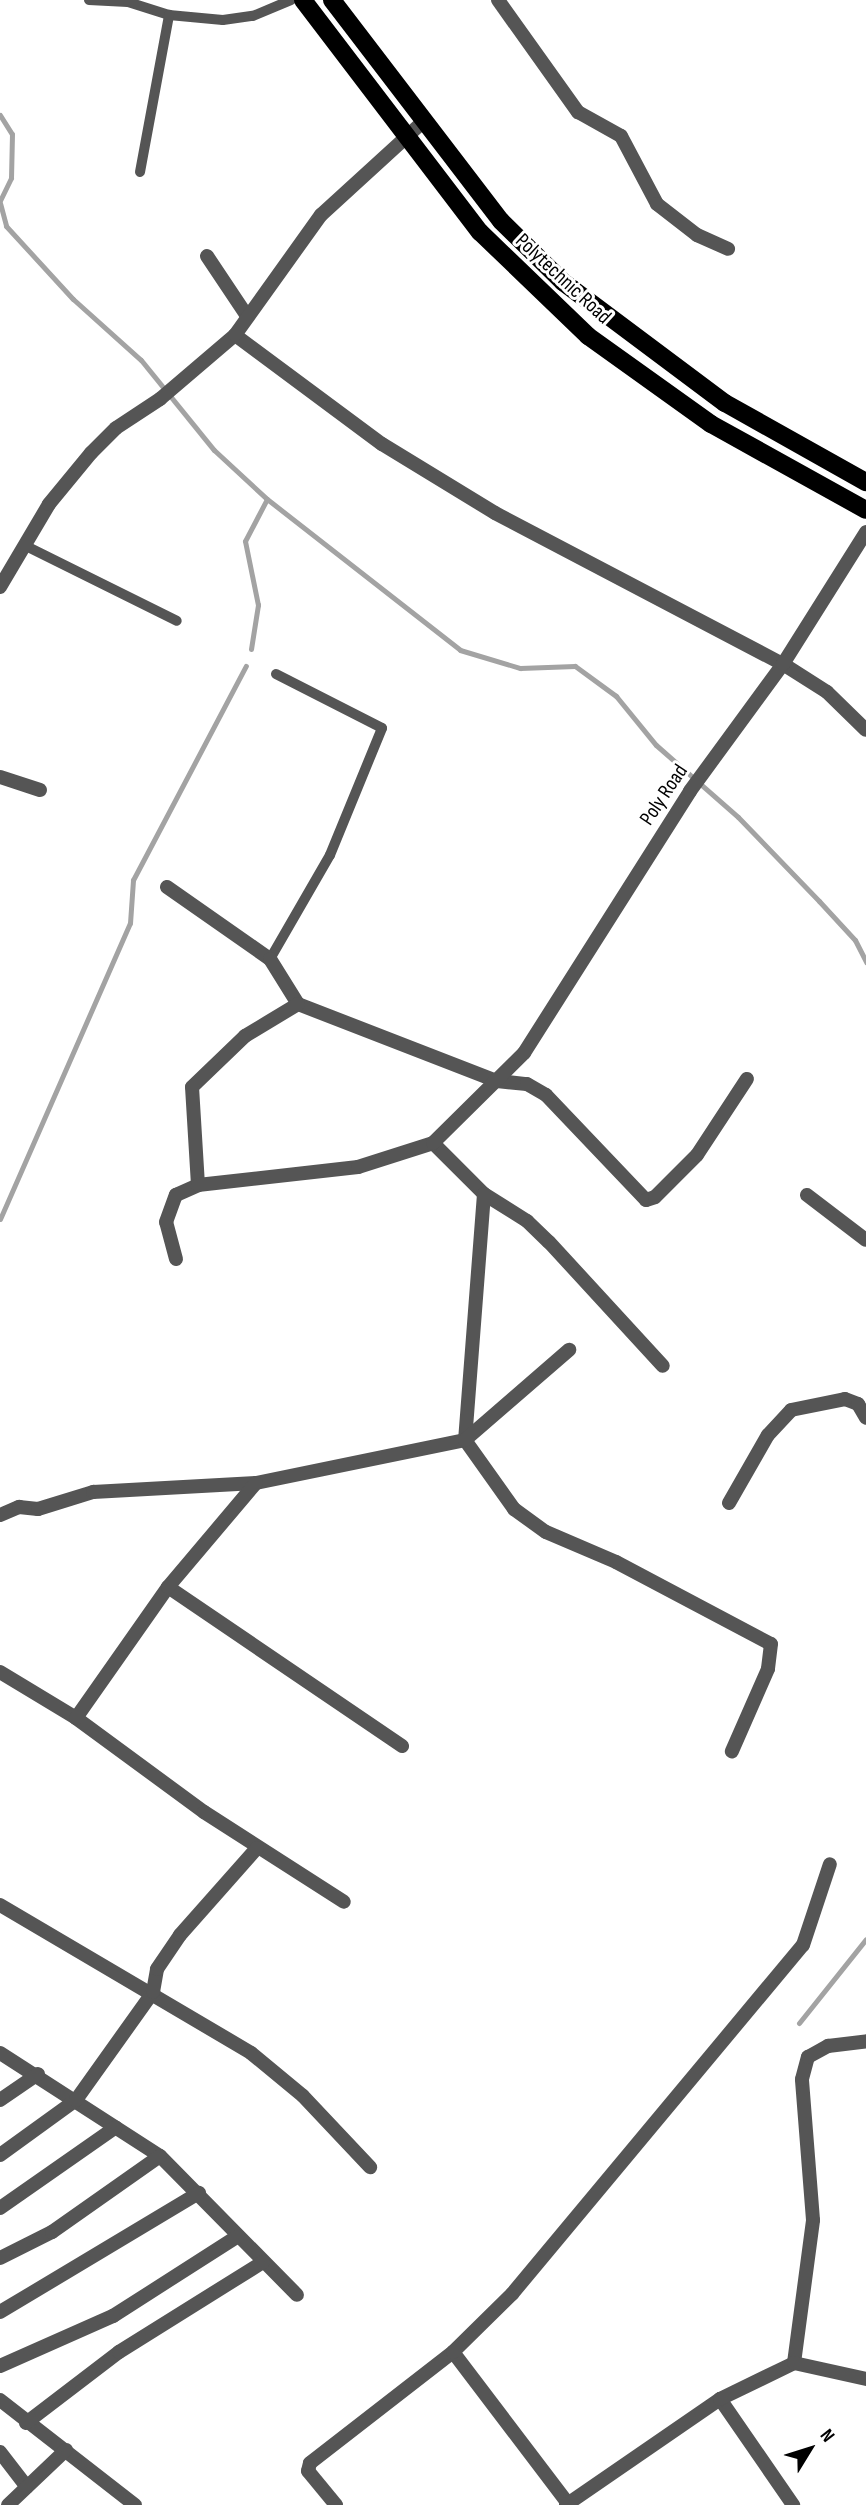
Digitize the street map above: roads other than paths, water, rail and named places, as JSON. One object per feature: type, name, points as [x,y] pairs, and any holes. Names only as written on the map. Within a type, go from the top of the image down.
[{"type":"main road","name":"Polytechnic Road","points":[[303,0],[404,136],[480,232],[588,336],[711,424],[866,510]]},
{"type":"main road","name":"Polytechnic Road","points":[[332,0],[423,122],[512,233],[603,316],[725,403],[866,482]]},
{"type":"street","points":[[498,0],[578,112],[621,136],[657,204],[697,234],[728,249]]},
{"type":"street","points":[[0,587],[27,547],[49,504],[91,453],[116,428],[160,399],[235,335],[321,215],[404,136],[423,122]]},
{"type":"street","points":[[207,256],[247,316]]},
{"type":"street","points":[[235,335],[382,444],[484,507],[783,664],[827,692],[866,730]]},
{"type":"street","name":"Poly Road","points":[[433,1143],[524,1053],[691,791],[783,664],[866,532]]},
{"type":"street","points":[[0,777],[40,790]]},
{"type":"street","points":[[167,887],[270,958],[298,1004],[497,1082],[527,1084],[546,1095],[646,1200],[655,1197],[697,1155],[747,1079]]},
{"type":"street","points":[[198,1185],[192,1087],[245,1036],[298,1004]]},
{"type":"street","points":[[176,1259],[166,1222],[169,1207],[176,1195],[198,1185],[358,1167],[433,1143],[484,1194],[527,1221],[549,1242],[663,1366]]},
{"type":"street","points":[[484,1194],[464,1440],[514,1509],[547,1532],[616,1562],[771,1644],[768,1669],[732,1751]]},
{"type":"street","points":[[807,1195],[866,1240]]},
{"type":"street","points":[[0,1515],[19,1507],[37,1509],[93,1492],[256,1483],[464,1440],[569,1350]]},
{"type":"street","points":[[729,1503],[768,1435],[791,1410],[822,1401],[862,1399],[866,1418]]},
{"type":"street","points":[[76,1718],[169,1587],[256,1483]]},
{"type":"street","points":[[169,1587],[402,1746]]},
{"type":"street","points":[[0,1672],[76,1718],[257,1847],[344,1902]]},
{"type":"street","points":[[0,2155],[76,2100],[153,1992],[157,1969],[180,1935],[257,1847]]},
{"type":"street","points":[[335,2505],[308,2471],[310,2463],[453,2352],[512,2294],[803,1945],[830,1864]]},
{"type":"street","points":[[0,1905],[153,1992],[251,2053],[303,2096],[370,2167]]},
{"type":"street","points":[[794,2363],[813,2220],[802,2079],[808,2057],[841,2043],[866,2042]]},
{"type":"street","points":[[0,2053],[38,2074],[160,2156],[297,2295]]},
{"type":"street","points":[[0,2100],[38,2074]]},
{"type":"street","points":[[0,2208],[116,2127]]},
{"type":"street","points":[[0,2258],[52,2232],[160,2156]]},
{"type":"street","points":[[0,2312],[199,2193]]},
{"type":"street","points":[[0,2366],[113,2316],[238,2236]]},
{"type":"street","points":[[26,2423],[119,2352],[263,2262]]},
{"type":"street","points":[[453,2352],[568,2505],[720,2399],[794,2363],[866,2379]]},
{"type":"street","points":[[720,2399],[793,2505]]},
{"type":"street","points":[[0,2400],[26,2423],[66,2450],[135,2505]]},
{"type":"street","points":[[8,2505],[66,2450]]},
{"type":"street","points":[[0,2452],[27,2487]]},
{"type":"lane","points":[[89,0],[128,2],[169,15],[223,20],[253,16],[291,0]]},
{"type":"lane","points":[[140,172],[169,15]]},
{"type":"lane","points":[[27,547],[177,621]]},
{"type":"lane","points":[[270,958],[330,856],[382,728],[276,674]]},
{"type":"waterway","points":[[0,115],[12,134],[11,178],[0,201]]},
{"type":"waterway","points":[[0,203],[6,226],[73,299],[141,360],[214,450],[267,499],[460,650],[520,668],[575,666],[616,696],[656,745],[738,817],[819,901],[855,940],[866,962]]},
{"type":"waterway","points":[[251,649],[258,605],[245,541],[267,499]]},
{"type":"waterway","points":[[0,1219],[130,923],[133,880],[246,666]]},
{"type":"waterway","points":[[799,2023],[866,1939]]}]
